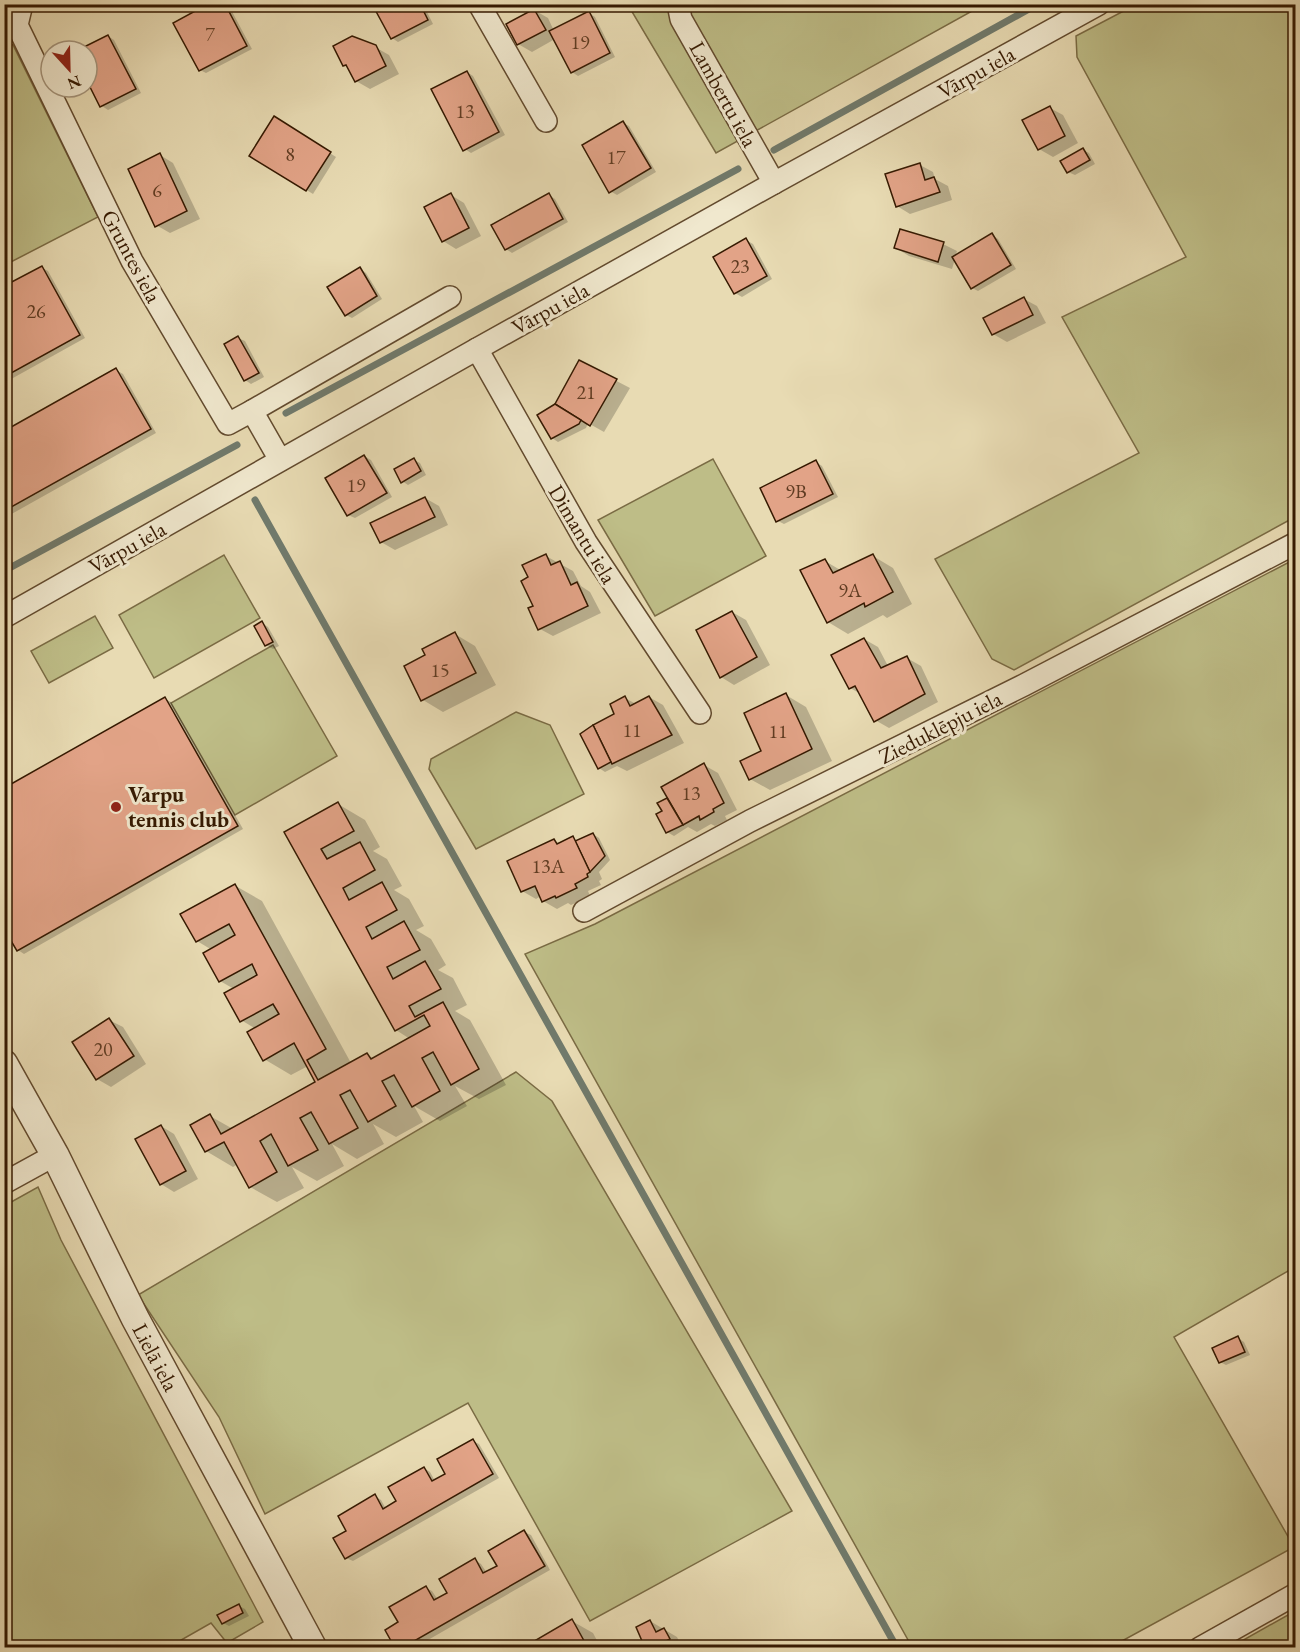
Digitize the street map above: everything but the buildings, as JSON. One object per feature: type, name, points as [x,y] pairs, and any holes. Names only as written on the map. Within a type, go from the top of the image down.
[{"type":"street","points":[[479,4],[546,121]]},
{"type":"street","name":"Lambertu iela","points":[[678,4],[681,19],[774,183]]},
{"type":"street","name":"Vārpu iela","points":[[4,617],[477,349],[1099,4]]},
{"type":"street","name":"Gruntes iela","points":[[15,19],[132,261],[228,424],[252,411]]},
{"type":"street","points":[[280,460],[252,411],[450,297]]},
{"type":"street","name":"Dimantu iela","points":[[477,349],[586,542],[700,713]]},
{"type":"street","name":"Zieduklēpju iela","points":[[584,910],[750,821],[1024,686],[1296,543]]},
{"type":"street","name":"Lielā iela","points":[[4,1064],[55,1155],[135,1318],[313,1647]]},
{"type":"street","points":[[4,1183],[55,1155]]},
{"type":"street","points":[[1200,1647],[1296,1594]]},
{"type":"shaded area","points":[[628,5],[983,5],[716,153]]},
{"type":"shaded area","points":[[1135,5],[1295,5],[1295,517],[1014,670],[992,659],[935,559],[1139,453],[1062,317],[1186,257],[1077,57],[1076,36]]},
{"type":"shaded area","points":[[5,43],[13,45],[98,217],[5,265]]},
{"type":"shaded area","points":[[713,459],[766,556],[655,616],[598,520]]},
{"type":"shaded area","points":[[224,555],[260,618],[154,678],[119,615]]},
{"type":"shaded area","points":[[1295,559],[1295,1267],[1174,1337],[1294,1547],[1111,1647],[912,1647],[525,954],[595,924]]},
{"type":"shaded area","points":[[95,616],[113,648],[49,683],[31,651]]},
{"type":"shaded area","points":[[273,645],[337,756],[235,815],[171,703]]},
{"type":"shaded area","points":[[516,712],[550,725],[584,794],[476,849],[429,769],[431,759]]},
{"type":"shaded area","points":[[516,1072],[552,1101],[792,1511],[590,1621],[468,1403],[265,1514],[219,1417],[138,1295]]},
{"type":"shaded area","points":[[38,1187],[61,1240],[263,1622],[227,1643],[211,1623],[169,1647],[5,1647],[4,1206]]},
{"type":"shaded area","points":[[1295,1611],[1295,1647],[1231,1647]]},
{"type":"waterway","points":[[774,150],[1038,4]]},
{"type":"waterway","points":[[286,413],[738,169]]},
{"type":"waterway","points":[[4,571],[237,445]]},
{"type":"waterway","points":[[255,500],[897,1648]]},
{"type":"place","name":"Varpu tennis club","points":[[116,807]]}]
